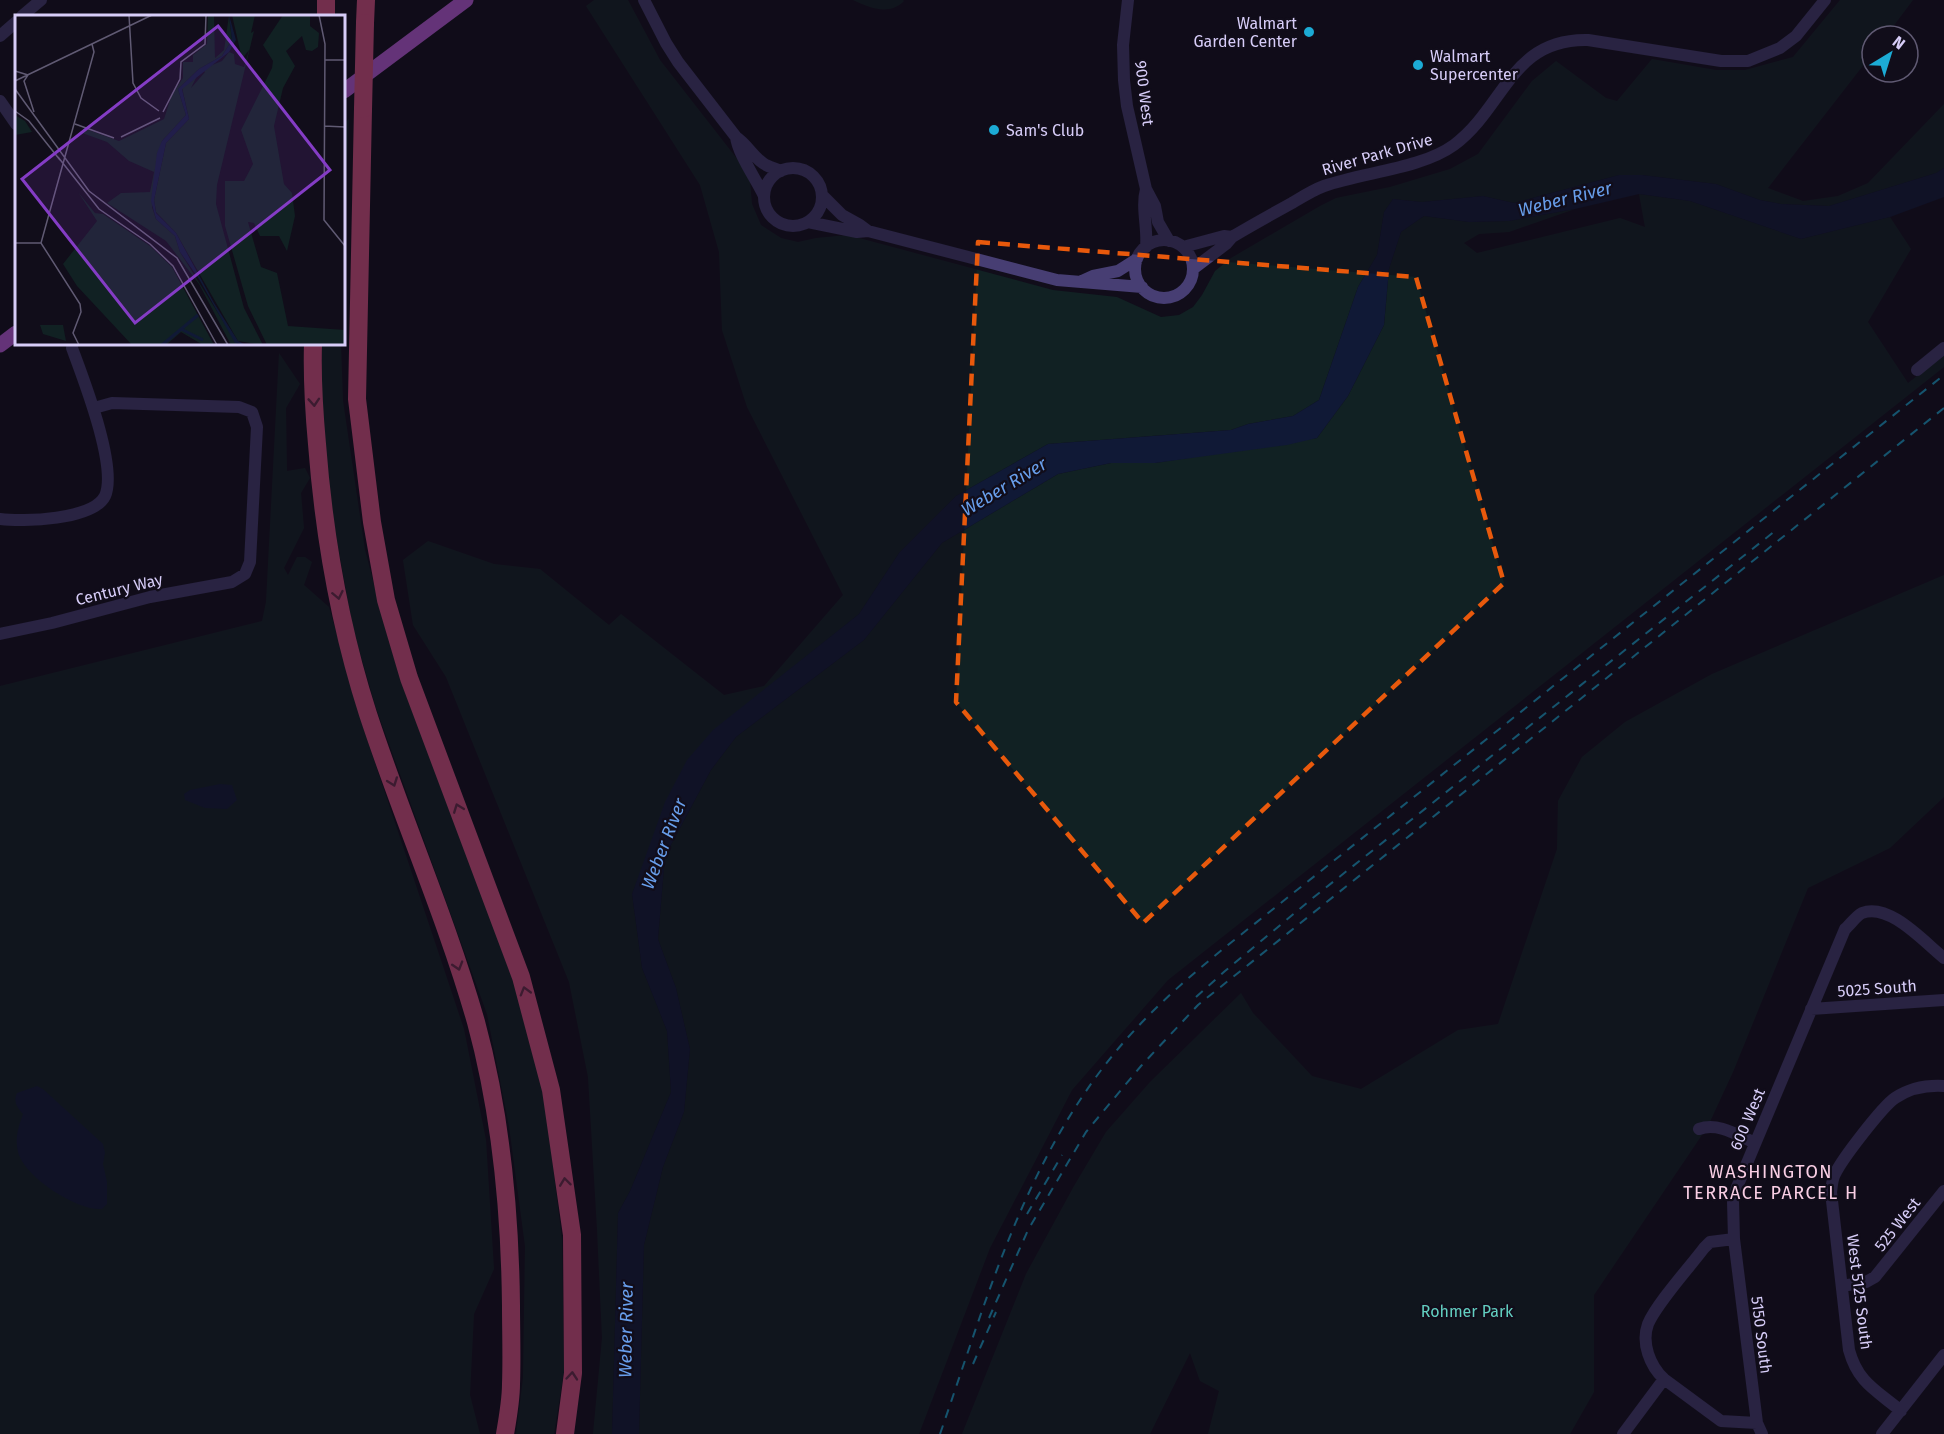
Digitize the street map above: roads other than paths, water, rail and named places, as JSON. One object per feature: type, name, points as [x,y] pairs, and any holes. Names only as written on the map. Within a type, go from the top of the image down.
[{"type":"highway","points":[[318,15],[319,0]]},
{"type":"highway","points":[[366,0],[357,399],[372,522],[386,600],[409,678],[521,977],[551,1090],[572,1235],[573,1373],[564,1434]]},
{"type":"highway","points":[[313,345],[312,369],[320,484],[331,562],[347,639],[368,715],[446,927],[476,1023],[499,1133],[507,1200],[511,1264],[511,1387],[506,1434]]},
{"type":"main road","points":[[345,90],[466,0]]},
{"type":"main road","points":[[0,345],[15,334]]},
{"type":"street","points":[[23,15],[40,0]]},
{"type":"street","points":[[644,0],[678,62],[736,137],[744,142],[755,157],[767,166],[782,171],[797,169],[810,174],[818,184],[822,195],[842,215],[868,231]]},
{"type":"street","name":"900 West","points":[[1128,0],[1123,45],[1124,80],[1129,114],[1146,189],[1155,206],[1158,222],[1169,241]]},
{"type":"street","name":"River Park Drive","points":[[1193,269],[1232,237],[1321,187],[1416,162],[1441,153],[1466,135],[1522,65],[1548,45],[1572,39],[1588,40],[1721,61],[1748,61],[1780,48],[1796,36],[1825,0]]},
{"type":"street","points":[[0,36],[15,22]]},
{"type":"street","points":[[0,100],[15,122]]},
{"type":"street","points":[[736,137],[737,148],[756,178],[769,213],[783,224],[800,225],[808,222],[818,210],[822,195]]},
{"type":"street","points":[[764,196],[769,181],[782,171]]},
{"type":"street","name":"900 West","points":[[1146,189],[1143,200],[1148,232],[1146,247]]},
{"type":"street","points":[[808,222],[857,232],[868,231],[1056,280],[1142,287],[1155,296],[1170,297],[1178,294],[1189,284],[1193,269],[1192,261],[1183,247],[1169,241],[1153,243],[1146,247],[1137,259],[1118,271],[1093,276],[1082,281]]},
{"type":"street","name":"River Park Drive","points":[[1183,247],[1224,236],[1232,237]]},
{"type":"street","points":[[1137,259],[1136,274],[1142,287]]},
{"type":"street","points":[[0,519],[38,521],[64,516],[91,509],[104,498],[108,482],[99,424],[72,348]]},
{"type":"street","points":[[1917,370],[1944,348]]},
{"type":"street","name":"Century Way","points":[[0,634],[150,597],[232,582],[245,574],[250,562],[257,427],[252,412],[239,407],[112,403],[94,408]]},
{"type":"street","name":"600 West","points":[[1734,1239],[1733,1201],[1737,1187],[1845,929],[1860,914],[1877,911],[1892,916],[1944,958]]},
{"type":"street","name":"5025 South","points":[[1812,1009],[1944,1000]]},
{"type":"street","name":"West 5125 South","points":[[1901,1411],[1864,1382],[1854,1367],[1849,1350],[1832,1192],[1834,1176],[1886,1105],[1896,1097],[1916,1088],[1944,1086]]},
{"type":"street","points":[[1699,1129],[1708,1126],[1718,1127],[1755,1143]]},
{"type":"street","name":"525 West","points":[[1842,1286],[1866,1282],[1875,1277],[1944,1191]]},
{"type":"street","points":[[1734,1239],[1710,1242],[1704,1248],[1655,1312],[1648,1325],[1646,1340],[1650,1359],[1664,1379],[1722,1421],[1760,1428]]},
{"type":"street","name":"5150 South","points":[[1734,1239],[1760,1428]]},
{"type":"street","points":[[1882,1434],[1944,1355]]},
{"type":"street","points":[[1623,1434],[1664,1379]]},
{"type":"water","name":"Weber River","points":[[1944,168],[1944,197],[1890,217],[1801,239],[1690,201],[1639,194],[1509,221],[1469,222],[1424,216],[1401,232],[1389,269],[1384,325],[1348,396],[1317,438],[1287,445],[1155,463],[1111,463],[1058,474],[942,543],[864,640],[736,737],[711,770],[665,856],[658,939],[676,988],[690,1049],[684,1112],[663,1167],[644,1245],[639,1434],[612,1434],[618,1213],[630,1191],[671,1092],[667,1031],[642,968],[632,894],[665,802],[687,760],[713,730],[859,614],[899,553],[956,496],[1048,444],[1231,430],[1248,424],[1293,416],[1319,400],[1358,287],[1377,255],[1384,212],[1393,199],[1422,202],[1483,196],[1514,203],[1619,175],[1642,175],[1716,184],[1760,200],[1781,204],[1829,206],[1936,173]]},
{"type":"water","points":[[220,784],[232,785],[237,800],[227,809],[205,808],[185,800],[184,794],[190,790]]},
{"type":"water","points":[[37,1086],[103,1144],[107,1204],[102,1209],[80,1205],[54,1191],[32,1173],[19,1155],[17,1139],[23,1114],[15,1099],[17,1093]]},
{"type":"railway","points":[[940,1434],[990,1290],[1027,1196],[1075,1107],[1119,1047],[1150,1014],[1233,941],[1944,375]]},
{"type":"railway","points":[[989,1318],[1028,1230],[1086,1132],[1141,1066],[1198,1005],[1944,408]]},
{"type":"railway","points":[[1196,997],[1314,897],[1775,531]]},
{"type":"railway","points":[[1027,1214],[1062,1155]]},
{"type":"railway","points":[[973,1364],[996,1312]]},
{"type":"place","name":"Walmart Garden Center","points":[[1309,32]]},
{"type":"place","name":"Walmart Supercenter","points":[[1418,65]]},
{"type":"place","name":"Sam's Club","points":[[994,130]]},
{"type":"district","name":"WASHINGTON TERRACE PARCEL H","points":[[1771,1182]]},
{"type":"park label","name":"Rohmer Park","points":[[1467,1311]]}]
